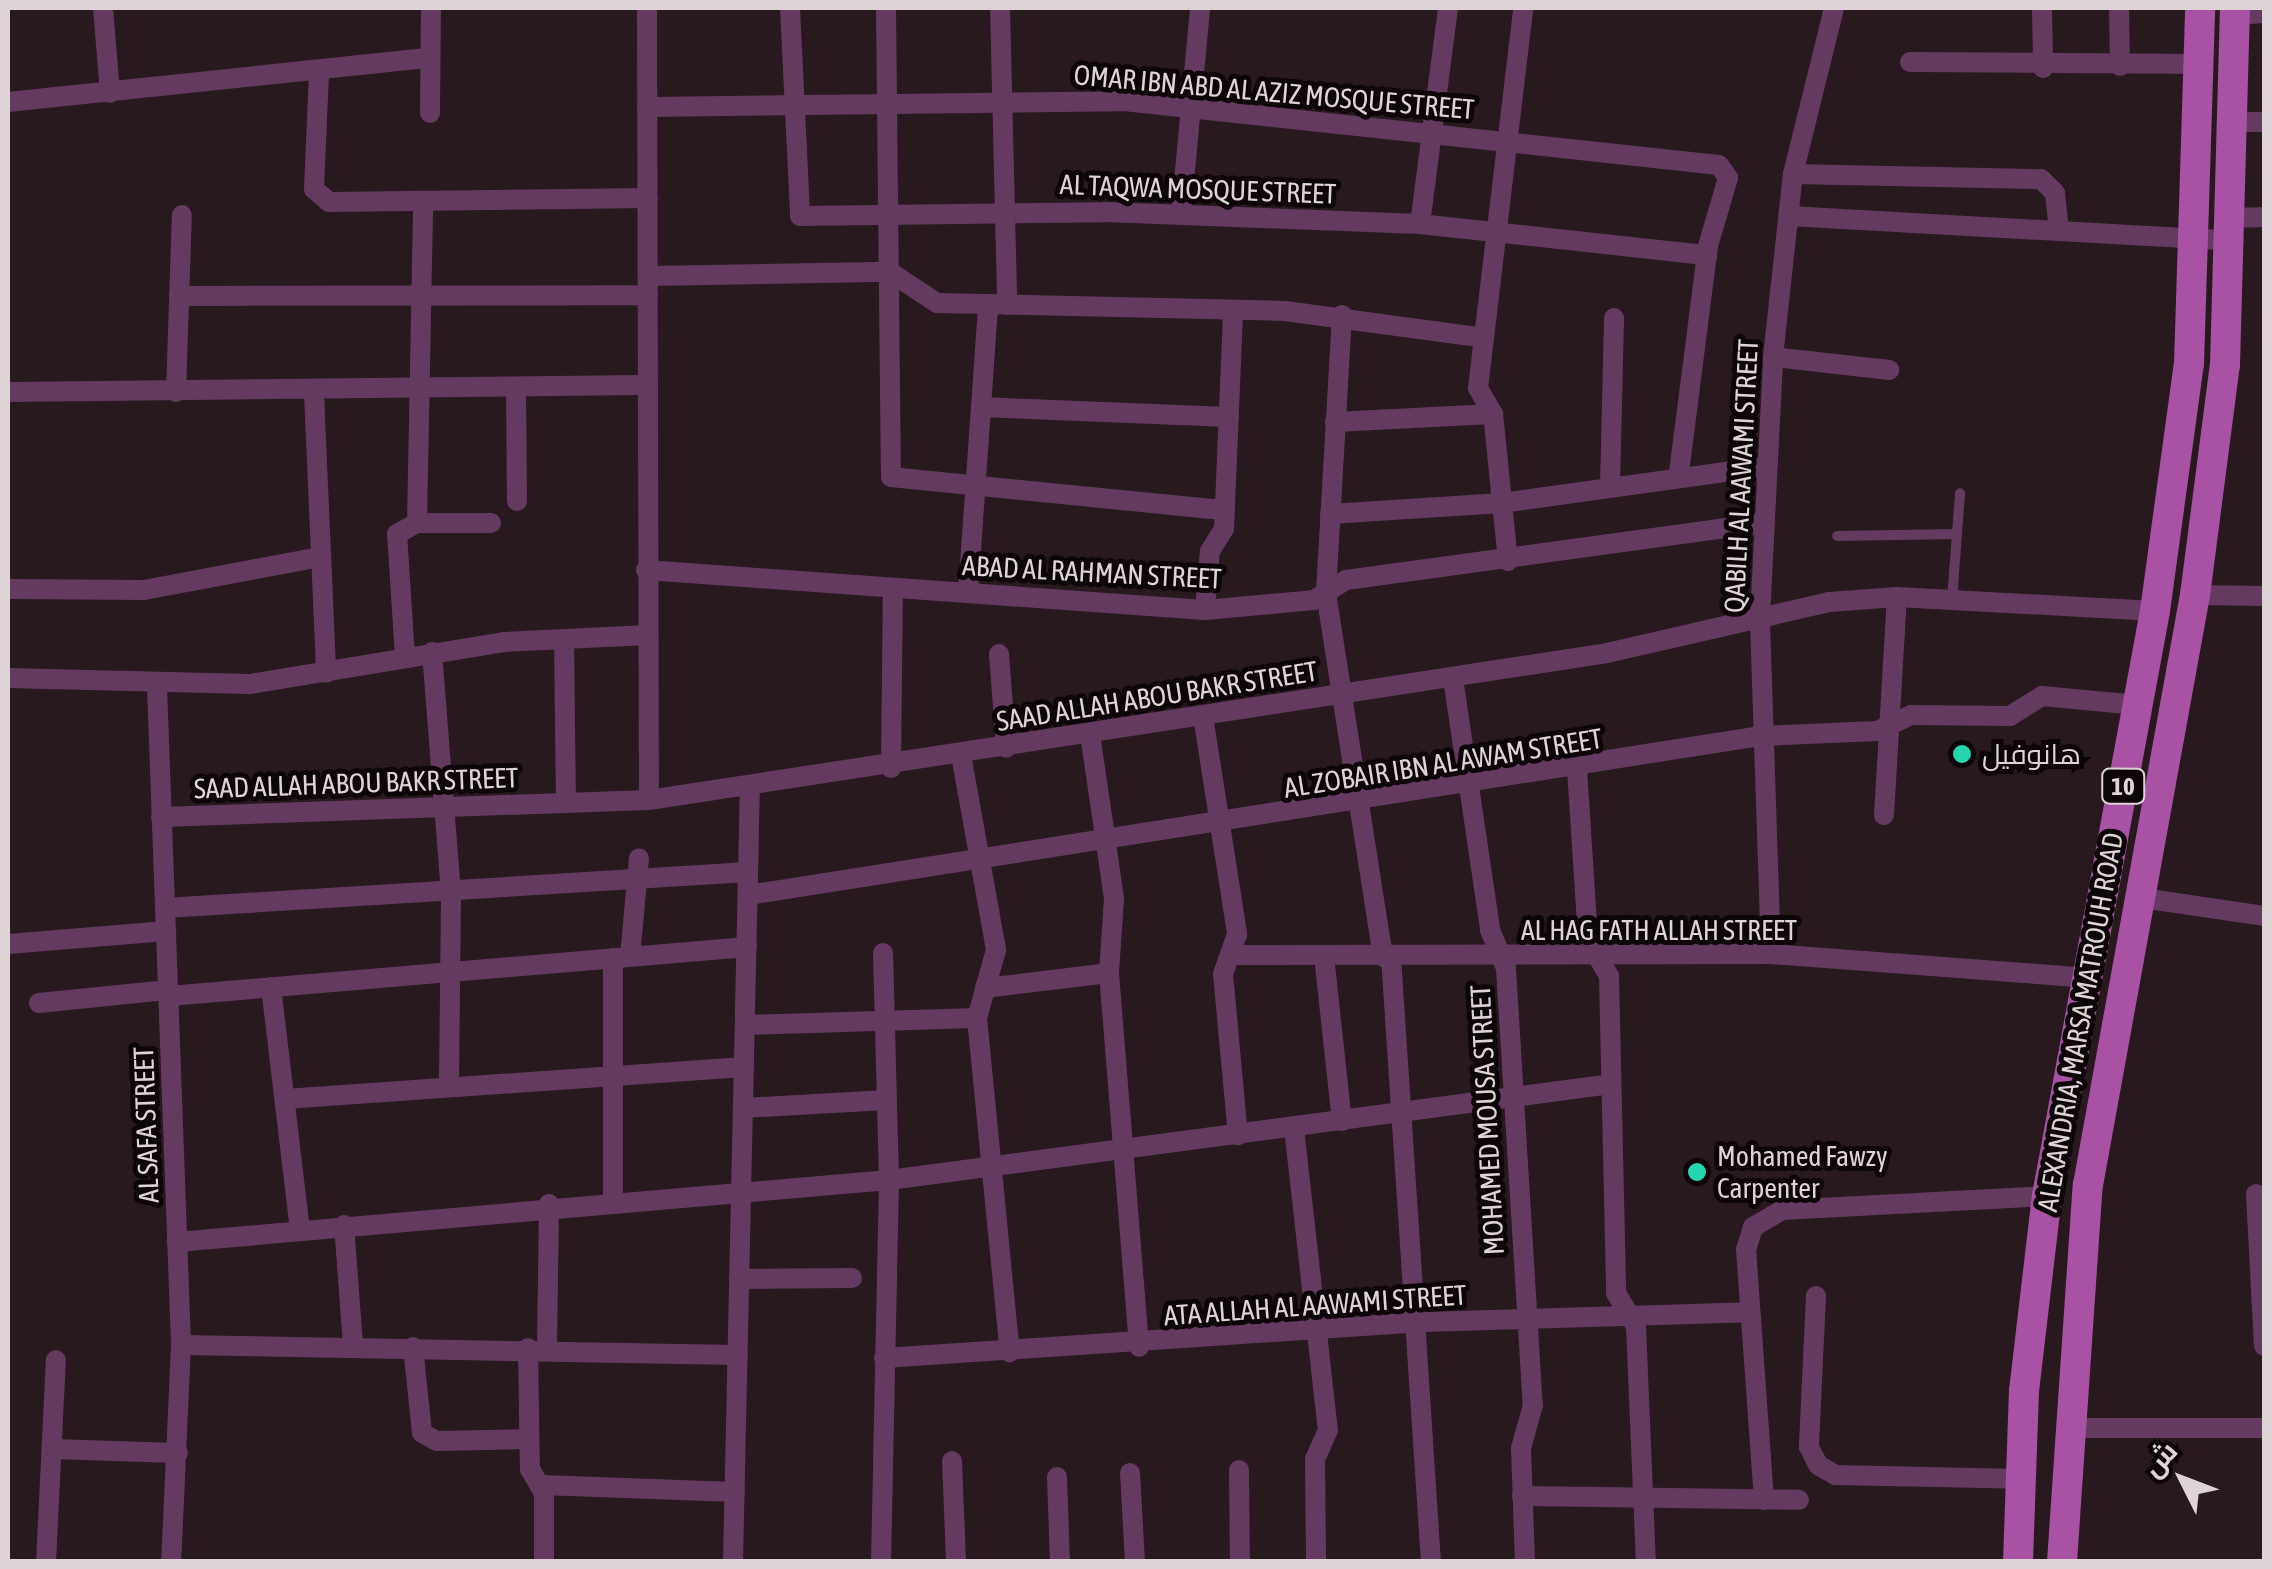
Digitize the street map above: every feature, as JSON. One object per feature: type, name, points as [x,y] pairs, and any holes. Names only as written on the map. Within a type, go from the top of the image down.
[{"type":"main road","name":"ALEXANDRIA, MARSA MATROUH ROAD","points":[[2018,1562],[2024,1391],[2048,1196],[2155,611],[2198,239],[2200,8]]},
{"type":"main road","name":"ALEXANDRIA, MARSA MATROUH ROAD","points":[[2062,1562],[2074,1297],[2195,595],[2244,226],[2250,122],[2245,12]]},
{"type":"main road","points":[[2034,1295],[2074,1297]]},
{"type":"main road","points":[[2024,1391],[2068,1393]]},
{"type":"street","points":[[103,8],[110,93]]},
{"type":"street","points":[[430,8],[430,113]]},
{"type":"street","points":[[647,8],[648,286],[643,385],[650,800]]},
{"type":"street","points":[[790,8],[792,104]]},
{"type":"street","points":[[886,8],[890,216],[886,464],[902,485],[1224,510]]},
{"type":"street","points":[[968,594],[981,407],[998,304],[1004,213],[1000,8]]},
{"type":"street","points":[[1181,214],[1200,8]]},
{"type":"street","points":[[1420,224],[1448,8]]},
{"type":"street","points":[[1508,561],[1494,414],[1478,394],[1523,8]]},
{"type":"street","name":"QABILH AL AAWAMI STREET","points":[[1771,954],[1760,736],[1760,618],[1773,357],[1793,174],[1834,8]]},
{"type":"street","points":[[2042,8],[2043,68]]},
{"type":"street","points":[[2118,8],[2120,66]]},
{"type":"street","points":[[8,102],[318,74],[429,58]]},
{"type":"street","points":[[1910,62],[2043,68],[2202,64]]},
{"type":"street","points":[[318,74],[320,198],[423,202],[648,198]]},
{"type":"street","name":"OMAR IBN ABD AL AZIZ MOSQUE STREET","points":[[647,106],[999,101],[1191,106],[1716,164],[1728,178],[1707,254]]},
{"type":"street","name":"AL TAQWA MOSQUE STREET","points":[[792,104],[796,214],[1181,214],[1420,224],[1707,254]]},
{"type":"street","points":[[1793,174],[2041,179],[2055,193],[2058,231]]},
{"type":"street","points":[[417,523],[423,202]]},
{"type":"street","points":[[176,392],[182,214]]},
{"type":"street","points":[[1789,216],[2198,239],[2244,226]]},
{"type":"street","points":[[1679,473],[1707,254]]},
{"type":"street","points":[[179,296],[420,295],[890,272],[930,300],[1342,315],[1484,338]]},
{"type":"street","points":[[1205,610],[1224,510],[1233,310]]},
{"type":"street","points":[[1342,315],[1326,593],[1356,806],[1387,956],[1404,1112],[1422,1322],[1431,1562]]},
{"type":"street","points":[[1610,485],[1614,318]]},
{"type":"street","points":[[1773,357],[1889,370]]},
{"type":"street","points":[[8,392],[314,394],[643,385]]},
{"type":"street","points":[[516,390],[517,501]]},
{"type":"street","points":[[314,394],[326,672]]},
{"type":"street","points":[[981,407],[1229,416]]},
{"type":"street","points":[[1335,422],[1494,414]]},
{"type":"street","points":[[1330,514],[1502,504],[1679,473],[1766,466]]},
{"type":"street","points":[[405,656],[394,546],[404,526],[492,523]]},
{"type":"street","name":"ABAD AL RAHMAN STREET","points":[[646,570],[1205,610],[1326,593],[1340,581],[1508,561],[1763,523]]},
{"type":"street","points":[[8,588],[144,590],[321,557]]},
{"type":"street","points":[[891,768],[892,588]]},
{"type":"street","points":[[2195,595],[2264,596]]},
{"type":"street","points":[[1884,815],[1897,596]]},
{"type":"street","name":"SAAD ALLAH ABOU BAKR STREET","points":[[161,817],[650,800],[891,768],[1453,678],[1760,618],[1897,596],[2155,611]]},
{"type":"street","points":[[8,678],[157,687],[326,672],[432,652],[647,635]]},
{"type":"street","points":[[564,640],[566,803]]},
{"type":"street","points":[[432,652],[451,894],[449,1086]]},
{"type":"street","points":[[998,654],[1006,748]]},
{"type":"street","name":"MOHAMED MOUSA STREET","points":[[1453,678],[1490,930],[1503,958],[1524,1318],[1533,1405],[1522,1496],[1525,1562]]},
{"type":"street","name":"AL SAFA STREET","points":[[157,687],[180,1345],[170,1562]]},
{"type":"street","name":"AL ZOBAIR IBN AL AWAM STREET","points":[[748,895],[1356,806],[1760,736],[1892,725],[1911,715],[2010,716],[2048,696],[2138,705]]},
{"type":"street","points":[[1204,716],[1237,934],[1223,974],[1238,1135]]},
{"type":"street","points":[[1090,734],[1106,844],[1108,974],[1140,1346]]},
{"type":"street","points":[[961,756],[996,950],[977,1018],[1010,1352]]},
{"type":"street","points":[[1576,769],[1588,940],[1609,976],[1616,1293],[1629,1314],[1646,1562]]},
{"type":"street","points":[[733,1562],[750,786]]},
{"type":"street","points":[[165,908],[451,894],[638,868],[748,872]]},
{"type":"street","points":[[613,1198],[613,1072],[621,958],[638,868]]},
{"type":"street","points":[[2142,898],[2264,916]]},
{"type":"street","points":[[8,944],[166,931]]},
{"type":"street","points":[[39,1002],[271,987],[747,947]]},
{"type":"street","points":[[881,1562],[889,1180],[883,953]]},
{"type":"street","name":"AL HAG FATH ALLAH STREET","points":[[1230,955],[1600,958],[1771,954],[2087,978]]},
{"type":"street","points":[[1324,956],[1342,1121]]},
{"type":"street","points":[[986,988],[1108,974]]},
{"type":"street","points":[[271,987],[300,1230]]},
{"type":"street","points":[[745,1026],[977,1018]]},
{"type":"street","points":[[284,1099],[613,1072],[744,1068]]},
{"type":"street","points":[[177,1242],[613,1198],[741,1194],[889,1180],[1611,1084]]},
{"type":"street","points":[[743,1108],[887,1100]]},
{"type":"street","points":[[1294,1128],[1328,1430],[1315,1459],[1316,1562]]},
{"type":"street","points":[[2256,1194],[2262,1234],[2264,1346]]},
{"type":"street","points":[[1764,1500],[1746,1250],[1754,1226],[1782,1210],[2048,1196]]},
{"type":"street","points":[[544,1562],[542,1485],[530,1469],[530,1439],[549,1204]]},
{"type":"street","points":[[344,1225],[353,1346]]},
{"type":"street","points":[[739,1278],[852,1278]]},
{"type":"street","points":[[1816,1296],[1809,1448],[1818,1465],[1835,1475],[2020,1479]]},
{"type":"street","name":"ATA ALLAH AL AAWAMI STREET","points":[[884,1358],[1140,1346],[1422,1322],[1750,1312]]},
{"type":"street","points":[[180,1345],[537,1348],[738,1355]]},
{"type":"street","points":[[413,1347],[417,1425],[429,1438],[530,1439]]},
{"type":"street","points":[[46,1562],[56,1360]]},
{"type":"street","points":[[2066,1428],[2264,1428]]},
{"type":"street","points":[[52,1449],[178,1453]]},
{"type":"street","points":[[952,1461],[956,1562]]},
{"type":"street","points":[[1238,1470],[1240,1562]]},
{"type":"street","points":[[1130,1473],[1135,1562]]},
{"type":"street","points":[[1057,1477],[1060,1562]]},
{"type":"street","points":[[542,1485],[735,1492]]},
{"type":"street","points":[[1522,1496],[1798,1500]]},
{"type":"lane","points":[[1952,600],[1960,494]]},
{"type":"lane","points":[[1837,536],[1957,534]]},
{"type":"place","name":"هانوفيل","points":[[1962,754]]},
{"type":"place","name":"Mohamed Fawzy Carpenter","points":[[1697,1172]]}]
